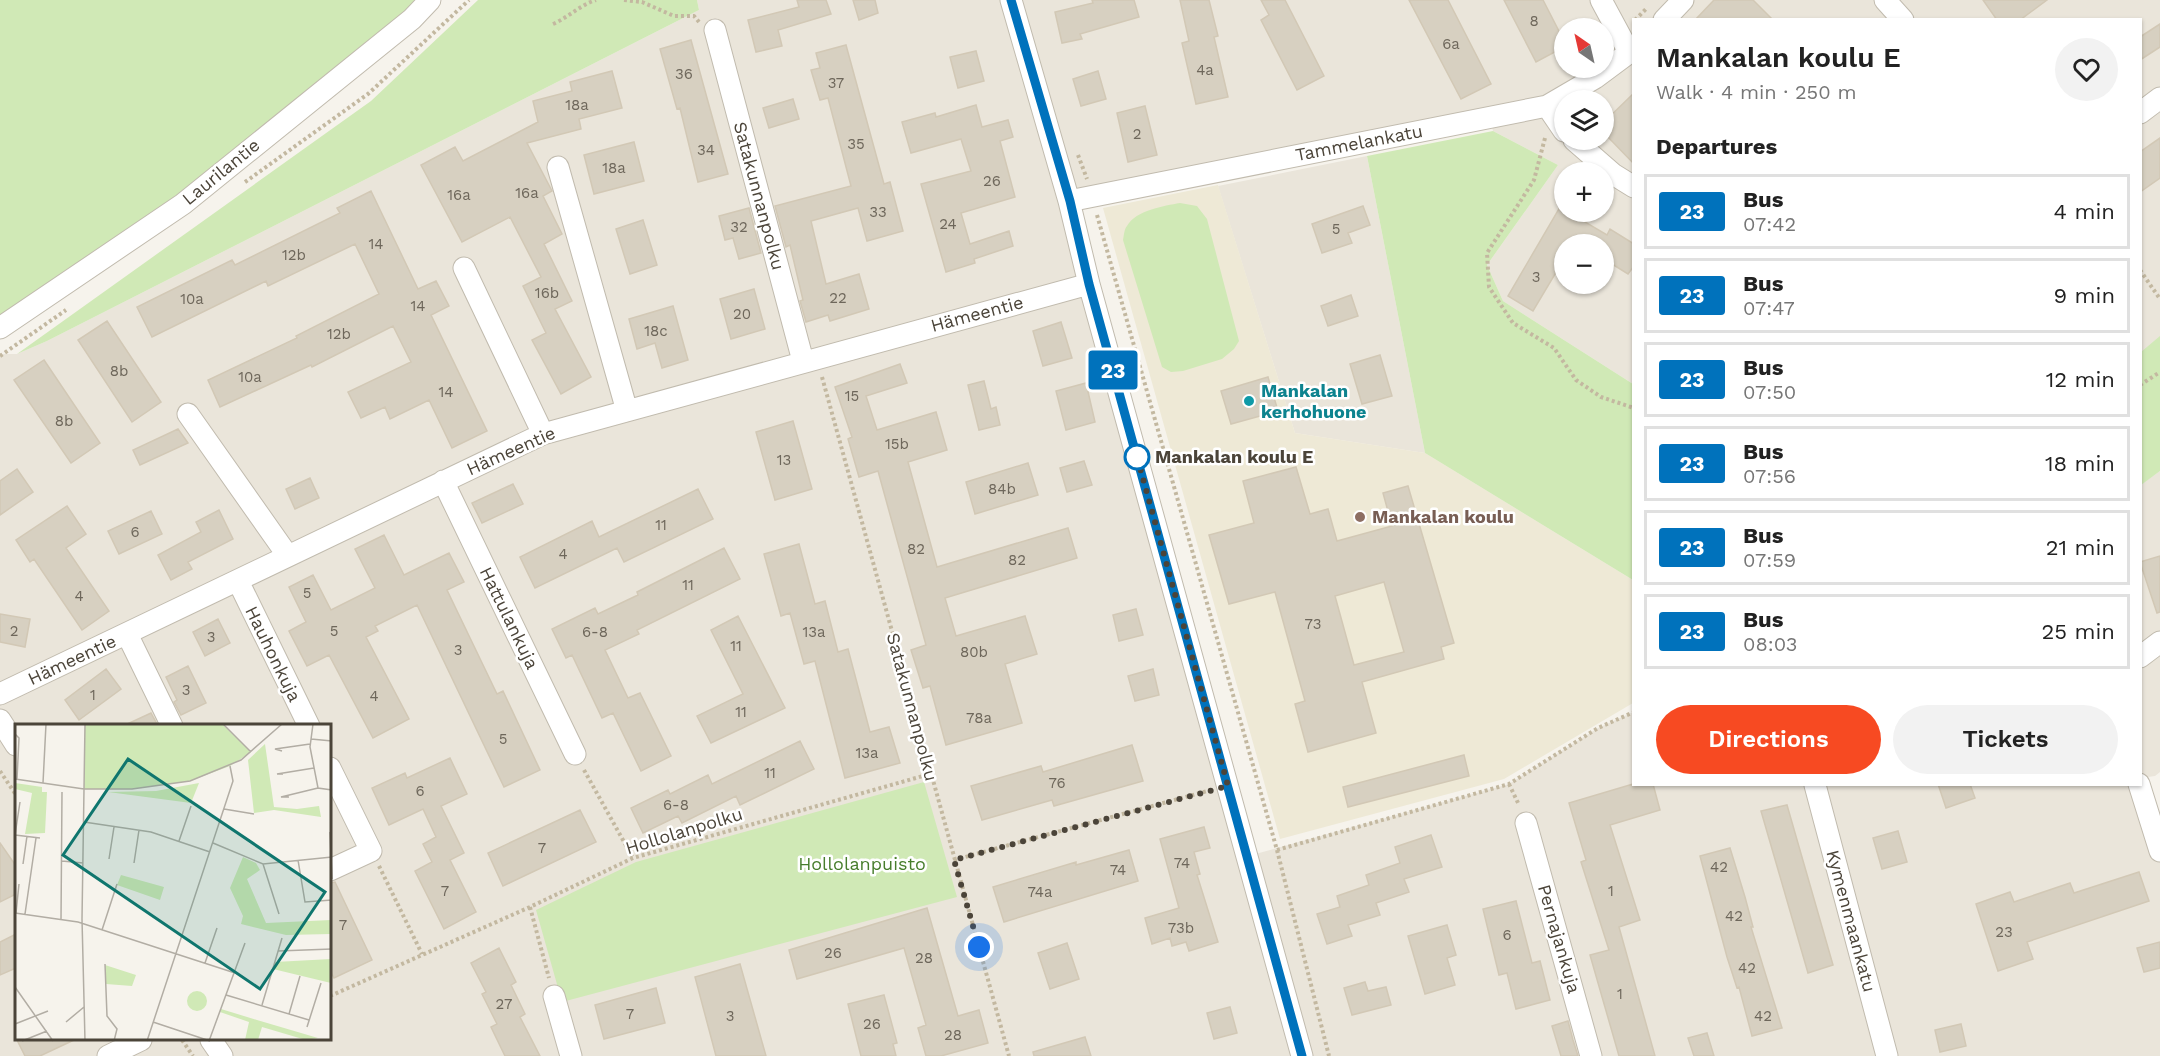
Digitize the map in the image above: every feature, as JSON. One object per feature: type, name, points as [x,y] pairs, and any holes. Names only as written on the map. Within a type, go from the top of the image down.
[{"type":"street","name":"Laurilantie","points":[[0,328],[183,204],[412,19],[430,0]]},
{"type":"street","points":[[1011,0],[1070,201],[1089,284],[1302,1056]]},
{"type":"street","points":[[1601,0],[1631,51]]},
{"type":"street","points":[[1666,18],[1683,0]]},
{"type":"street","points":[[1886,0],[1901,18]]},
{"type":"street","name":"Satakunnanpolku","points":[[715,30],[810,359]]},
{"type":"street","name":"Tammelankatu","points":[[1070,201],[1549,109],[1631,51]]},
{"type":"street","points":[[2142,112],[2160,98]]},
{"type":"street","points":[[1549,109],[1554,116]]},
{"type":"street","points":[[1585,150],[1613,174],[1632,185]]},
{"type":"street","points":[[558,167],[627,411]]},
{"type":"street","points":[[464,268],[543,434]]},
{"type":"street","name":"Hämeentie","points":[[0,694],[543,434],[1089,284]]},
{"type":"street","points":[[188,414],[288,556]]},
{"type":"street","name":"Hattulankuja","points":[[443,482],[575,754]]},
{"type":"street","name":"Hauhonkuja","points":[[237,581],[308,724]]},
{"type":"street","points":[[128,634],[171,724]]},
{"type":"street","points":[[2142,656],[2160,642]]},
{"type":"street","points":[[0,720],[15,743]]},
{"type":"street","points":[[332,772],[371,850],[332,869]]},
{"type":"street","name":"Kymenmaankatu","points":[[1815,786],[1887,1056]]},
{"type":"street","points":[[2140,786],[2160,851]]},
{"type":"street","name":"Pernajankuja","points":[[1526,823],[1591,1056]]},
{"type":"street","points":[[554,996],[571,1056]]},
{"type":"street","points":[[108,1056],[139,1041]]},
{"type":"street","points":[[212,1041],[222,1056]]},
{"type":"path","points":[[553,24],[570,16],[585,4],[596,0]]},
{"type":"path","points":[[624,0],[642,2],[674,16],[694,16],[702,25],[715,30]]},
{"type":"path","points":[[1549,109],[1534,180],[1487,253],[1489,287],[1513,323],[1554,348],[1576,380],[1601,397],[1632,407]]},
{"type":"path","points":[[1077,150],[1277,850],[1329,1056]]},
{"type":"path","points":[[2142,273],[2160,299]]},
{"type":"path","points":[[0,356],[15,346]]},
{"type":"path","name":"Satakunnanpolku","points":[[810,359],[1009,1056]]},
{"type":"path","points":[[2142,384],[2160,372]]},
{"type":"path","points":[[1277,850],[1509,784],[1598,728],[1632,713]]},
{"type":"path","points":[[575,754],[633,858]]},
{"type":"path","points":[[0,771],[15,794]]},
{"type":"path","name":"Hollolanpolku","points":[[332,995],[530,907],[633,858],[930,774]]},
{"type":"path","points":[[954,860],[1228,786],[1256,776]]},
{"type":"path","points":[[371,850],[422,954]]},
{"type":"path","points":[[530,907],[554,996]]},
{"type":"path","points":[[183,1041],[193,1056]]},
{"type":"shaded area","points":[[697,0],[2160,0],[2160,341],[2142,355],[2142,18],[1632,18],[1632,383],[1503,301],[1487,265],[1554,171],[1554,222],[1614,222],[1614,162],[1554,163],[1493,131],[1490,117],[1070,201],[1248,856],[1509,784],[1598,728],[1632,712],[1632,786],[2139,786],[2160,841],[2160,1056],[0,1056],[0,354],[17,354],[47,341],[699,10]]},
{"type":"shaded area","points":[[1367,156],[1425,453],[1295,433],[1218,186]]},
{"type":"shaded area","name":"Mankalan koulu","points":[[1218,185],[1295,433],[1425,453],[1632,579],[1632,704],[1504,779],[1280,839],[1103,208]]},
{"type":"shaded area","points":[[2160,471],[2160,772],[2155,776],[2142,778],[2142,484]]},
{"type":"green space","points":[[0,0],[430,0],[183,204],[0,328]]},
{"type":"green space","points":[[478,0],[697,0],[699,10],[47,341],[17,354],[371,101]]},
{"type":"green space","points":[[1493,131],[1554,163],[1554,171],[1487,265],[1503,301],[1632,383],[1632,579],[1425,453],[1367,156]]},
{"type":"green space","points":[[1180,203],[1197,206],[1207,219],[1239,341],[1234,349],[1222,359],[1183,371],[1171,372],[1162,367],[1123,240],[1126,227],[1137,216],[1144,212]]},
{"type":"green space","points":[[2160,336],[2160,471],[2142,484],[2142,351]]},
{"type":"green space","name":"Hollolanpuisto","points":[[924,782],[957,897],[562,1002],[536,910],[636,862]]},
{"type":"building","points":[[797,0],[826,0],[831,14],[778,30],[782,46],[756,52],[748,20],[799,7]]},
{"type":"building","points":[[853,0],[875,0],[878,13],[859,20]]},
{"type":"building","points":[[1092,0],[1134,0],[1139,17],[1080,34],[1082,39],[1062,43],[1055,12],[1093,3]]},
{"type":"building","points":[[1180,0],[1209,0],[1218,36],[1214,37],[1228,97],[1196,104],[1182,43],[1189,41]]},
{"type":"building","points":[[1261,0],[1285,0],[1324,76],[1297,90],[1261,20],[1269,15]]},
{"type":"building","points":[[1409,0],[1448,0],[1491,84],[1461,99]]},
{"type":"building","points":[[1504,0],[1543,0],[1554,21],[1554,52],[1536,62]]},
{"type":"building","points":[[1714,0],[1753,0],[1771,18],[1697,18]]},
{"type":"building","points":[[1983,0],[2047,0],[2023,18],[1996,18]]},
{"type":"building","points":[[2160,24],[2160,47],[2142,59],[2142,36]]},
{"type":"building","points":[[691,40],[728,174],[698,182],[680,108],[677,109],[660,49]]},
{"type":"building","points":[[846,45],[884,184],[890,182],[903,231],[867,241],[858,208],[811,221],[826,284],[859,274],[869,309],[830,321],[828,315],[806,322],[790,245],[786,247],[775,206],[851,186],[828,98],[820,100],[811,70],[820,68],[816,53]]},
{"type":"building","points":[[976,51],[984,81],[958,88],[950,57]]},
{"type":"building","points":[[612,71],[622,108],[579,119],[581,129],[527,143],[552,191],[543,196],[562,234],[544,244],[572,301],[555,309],[591,377],[561,394],[532,340],[546,333],[523,286],[541,277],[510,217],[462,242],[421,165],[455,147],[463,161],[538,122],[533,101],[572,91],[570,82]]},
{"type":"building","points":[[1098,71],[1106,99],[1081,106],[1073,79]]},
{"type":"building","points":[[1632,95],[1632,162],[1614,143],[1614,112]]},
{"type":"building","points":[[793,99],[799,119],[769,128],[763,108]]},
{"type":"building","points":[[976,105],[982,127],[1008,120],[1013,137],[1000,141],[1015,197],[961,213],[970,244],[1009,231],[1013,246],[974,259],[975,263],[946,272],[921,184],[971,171],[961,139],[911,153],[902,122],[935,113],[936,117]]},
{"type":"building","points":[[1145,106],[1157,155],[1128,162],[1117,113]]},
{"type":"building","points":[[2160,138],[2160,178],[2142,191],[2142,151]]},
{"type":"building","points":[[634,142],[644,181],[594,194],[584,155]]},
{"type":"building","points":[[371,191],[418,289],[436,281],[449,306],[431,315],[487,431],[452,448],[429,400],[390,419],[385,407],[361,418],[348,392],[411,362],[393,326],[312,367],[311,365],[220,407],[208,380],[297,338],[296,336],[379,294],[355,244],[268,286],[266,281],[152,337],[137,307],[232,260],[235,265],[340,213],[337,208]]},
{"type":"building","points":[[1363,206],[1370,225],[1348,233],[1352,243],[1322,253],[1312,224]]},
{"type":"building","points":[[749,208],[761,253],[739,259],[733,238],[725,240],[719,216]]},
{"type":"building","points":[[1554,217],[1554,222],[1585,222],[1605,234],[1554,234],[1554,276],[1533,311],[1508,296]]},
{"type":"building","points":[[643,220],[657,265],[630,274],[616,229]]},
{"type":"building","points":[[1610,229],[1632,243],[1632,269],[1628,274],[1614,265],[1614,234],[1608,234]]},
{"type":"building","points":[[754,289],[765,329],[731,339],[720,299]]},
{"type":"building","points":[[1351,295],[1358,316],[1328,326],[1321,306]]},
{"type":"building","points":[[673,306],[688,360],[662,368],[655,343],[637,349],[629,319]]},
{"type":"building","points":[[107,321],[161,402],[132,422],[78,340]]},
{"type":"building","points":[[1061,322],[1072,358],[1043,366],[1033,331]]},
{"type":"building","points":[[1380,355],[1392,396],[1362,404],[1350,364]]},
{"type":"building","points":[[44,360],[100,443],[71,463],[14,380]]},
{"type":"building","points":[[900,364],[907,383],[866,396],[877,430],[936,412],[947,450],[908,462],[937,567],[1068,528],[1077,558],[945,598],[956,636],[1025,616],[1037,654],[1005,664],[1022,723],[946,745],[930,686],[923,688],[911,650],[926,645],[878,471],[859,477],[848,439],[852,437],[835,387]]},
{"type":"building","name":"Mankalan kerhohuone","points":[[1268,377],[1278,411],[1231,424],[1221,391]]},
{"type":"building","points":[[984,381],[991,409],[996,407],[1000,425],[979,430],[968,385]]},
{"type":"building","points":[[1086,383],[1095,422],[1066,430],[1056,391]]},
{"type":"building","points":[[793,421],[812,489],[775,500],[756,432]]},
{"type":"building","points":[[178,429],[188,443],[140,465],[133,450]]},
{"type":"building","points":[[1084,461],[1092,485],[1067,492],[1060,468]]},
{"type":"building","points":[[1028,463],[1038,495],[975,514],[966,482]]},
{"type":"building","points":[[1296,467],[1310,514],[1328,509],[1337,541],[1392,526],[1383,493],[1408,486],[1454,643],[1441,647],[1444,659],[1362,682],[1376,733],[1308,752],[1295,704],[1305,701],[1275,592],[1229,604],[1209,535],[1254,523],[1243,481]],"holes":[[[1384,582],[1404,652],[1354,665],[1335,596]]]},
{"type":"building","points":[[17,469],[33,492],[0,515],[0,481]]},
{"type":"building","points":[[310,478],[319,498],[295,509],[286,489]]},
{"type":"building","points":[[513,484],[523,504],[482,523],[472,503]]},
{"type":"building","points":[[698,489],[713,519],[624,562],[617,548],[535,588],[520,557],[592,521],[599,537]]},
{"type":"building","points":[[67,506],[86,534],[66,548],[109,611],[82,630],[34,559],[30,562],[16,540]]},
{"type":"building","points":[[219,510],[233,539],[188,562],[192,569],[171,580],[158,555],[201,532],[196,522]]},
{"type":"building","points":[[151,511],[162,534],[119,554],[108,531]]},
{"type":"building","points":[[384,535],[404,575],[449,553],[464,582],[447,590],[497,694],[503,691],[540,770],[504,787],[417,605],[375,626],[378,631],[366,637],[409,719],[373,738],[329,655],[307,666],[289,631],[306,622],[289,587],[313,575],[331,610],[375,588],[355,549]]},
{"type":"building","points":[[799,544],[815,604],[825,601],[838,652],[848,649],[870,732],[889,727],[900,763],[845,778],[815,661],[804,664],[790,613],[781,616],[764,554]]},
{"type":"building","points":[[724,548],[740,579],[637,630],[639,634],[605,650],[628,698],[640,693],[671,756],[641,771],[613,713],[602,718],[572,655],[566,658],[552,629],[595,608],[598,614]]},
{"type":"building","points":[[2160,556],[2160,612],[2157,613],[2142,568],[2142,561]]},
{"type":"building","points":[[1136,609],[1143,635],[1119,641],[1113,615]]},
{"type":"building","points":[[0,614],[30,619],[25,647],[0,642]]},
{"type":"building","points":[[738,616],[785,708],[711,743],[697,716],[743,694],[711,630]]},
{"type":"building","points":[[218,619],[230,643],[205,656],[193,632]]},
{"type":"building","points":[[188,666],[206,703],[181,715],[166,677]]},
{"type":"building","points":[[106,669],[121,689],[79,720],[65,700]]},
{"type":"building","points":[[1153,669],[1159,695],[1135,701],[1128,676]]},
{"type":"building","points":[[151,713],[157,724],[127,724]]},
{"type":"building","points":[[800,741],[814,769],[740,805],[736,796],[682,823],[678,816],[643,833],[631,808],[668,790],[670,794],[708,775],[712,784]]},
{"type":"building","points":[[1132,745],[1143,781],[1054,806],[1052,800],[982,820],[971,786],[1041,766],[1043,772]]},
{"type":"building","points":[[1464,755],[1469,776],[1348,807],[1343,787]]},
{"type":"building","points":[[450,758],[467,794],[441,806],[464,853],[450,860],[476,912],[444,929],[415,871],[432,862],[423,844],[436,837],[423,809],[389,825],[372,788],[405,773],[407,778]]},
{"type":"building","points":[[1632,784],[1654,786],[1660,810],[1610,825],[1640,920],[1619,927],[1655,1056],[1619,1056],[1590,955],[1609,950],[1581,862],[1586,860],[1569,803]]},
{"type":"building","points":[[1939,786],[1971,786],[1975,798],[1946,808]]},
{"type":"building","points":[[1787,805],[1833,965],[1808,973],[1761,811]]},
{"type":"building","points":[[580,810],[596,842],[503,886],[488,853]]},
{"type":"building","points":[[1204,827],[1210,848],[1194,852],[1200,874],[1197,875],[1218,942],[1189,951],[1186,942],[1172,946],[1170,938],[1152,944],[1145,918],[1179,908],[1160,839]]},
{"type":"building","points":[[1898,831],[1907,862],[1882,869],[1873,838]]},
{"type":"building","points":[[1431,835],[1442,867],[1404,879],[1409,892],[1376,903],[1380,915],[1348,925],[1352,936],[1327,944],[1317,914],[1340,907],[1337,896],[1369,885],[1366,875],[1400,863],[1395,847]]},
{"type":"building","points":[[0,843],[15,865],[15,894],[0,902]]},
{"type":"building","points":[[1730,848],[1782,1028],[1752,1036],[1739,987],[1737,988],[1727,957],[1700,856]]},
{"type":"building","points":[[1129,850],[1138,881],[1004,922],[993,887],[1076,862],[1076,865]]},
{"type":"building","points":[[2139,872],[2149,901],[2027,942],[2033,959],[1998,971],[1976,904],[2010,892],[2014,902],[2070,883],[2074,893]]},
{"type":"building","points":[[335,882],[372,960],[334,978],[332,974],[332,883]]},
{"type":"building","points":[[1516,901],[1532,963],[1540,961],[1550,1000],[1516,1009],[1507,973],[1499,975],[1483,909]]},
{"type":"building","points":[[927,908],[958,1016],[979,1010],[988,1043],[941,1056],[926,1056],[918,1028],[926,1025],[904,948],[797,979],[789,950]]},
{"type":"building","points":[[1447,925],[1456,955],[1447,958],[1455,985],[1425,994],[1408,936]]},
{"type":"building","points":[[15,934],[15,968],[0,975],[0,942]]},
{"type":"building","points":[[2160,942],[2160,968],[2144,972],[2137,948]]},
{"type":"building","points":[[1067,943],[1079,979],[1050,989],[1038,953]]},
{"type":"building","points":[[499,948],[516,982],[511,985],[525,1014],[520,1017],[540,1056],[505,1056],[491,1027],[497,1024],[482,994],[486,992],[471,963]]},
{"type":"building","points":[[740,964],[766,1056],[716,1056],[695,977]]},
{"type":"building","points":[[1365,982],[1368,991],[1386,987],[1391,1005],[1352,1015],[1344,988]]},
{"type":"building","points":[[656,988],[665,1023],[604,1039],[595,1005]]},
{"type":"building","points":[[884,995],[897,1043],[893,1044],[896,1056],[861,1056],[848,1004]]},
{"type":"building","points":[[1230,1007],[1237,1033],[1214,1039],[1207,1013]]},
{"type":"building","points":[[1568,1021],[1578,1056],[1561,1056],[1552,1026]]},
{"type":"building","points":[[1961,1024],[1966,1046],[1940,1052],[1935,1030]]},
{"type":"building","points":[[1707,1033],[1714,1056],[1694,1056],[1688,1038]]},
{"type":"building","points":[[1085,1037],[1091,1056],[1034,1056],[1033,1052]]},
{"type":"building","points":[[18,1041],[72,1041],[40,1056],[25,1056]]},
{"type":"bus line","name":"23","points":[[1011,0],[1070,201],[1089,284],[1302,1056]]},
{"type":"place","name":"Mankalan kerhohuone","points":[[1249,401]]},
{"type":"place","name":"Mankalan koulu E","points":[[1137,457]]},
{"type":"place","name":"Mankalan koulu","points":[[1360,517]]},
{"type":"route","points":[[979,947],[954,860],[1228,786],[1137,457]]}]
